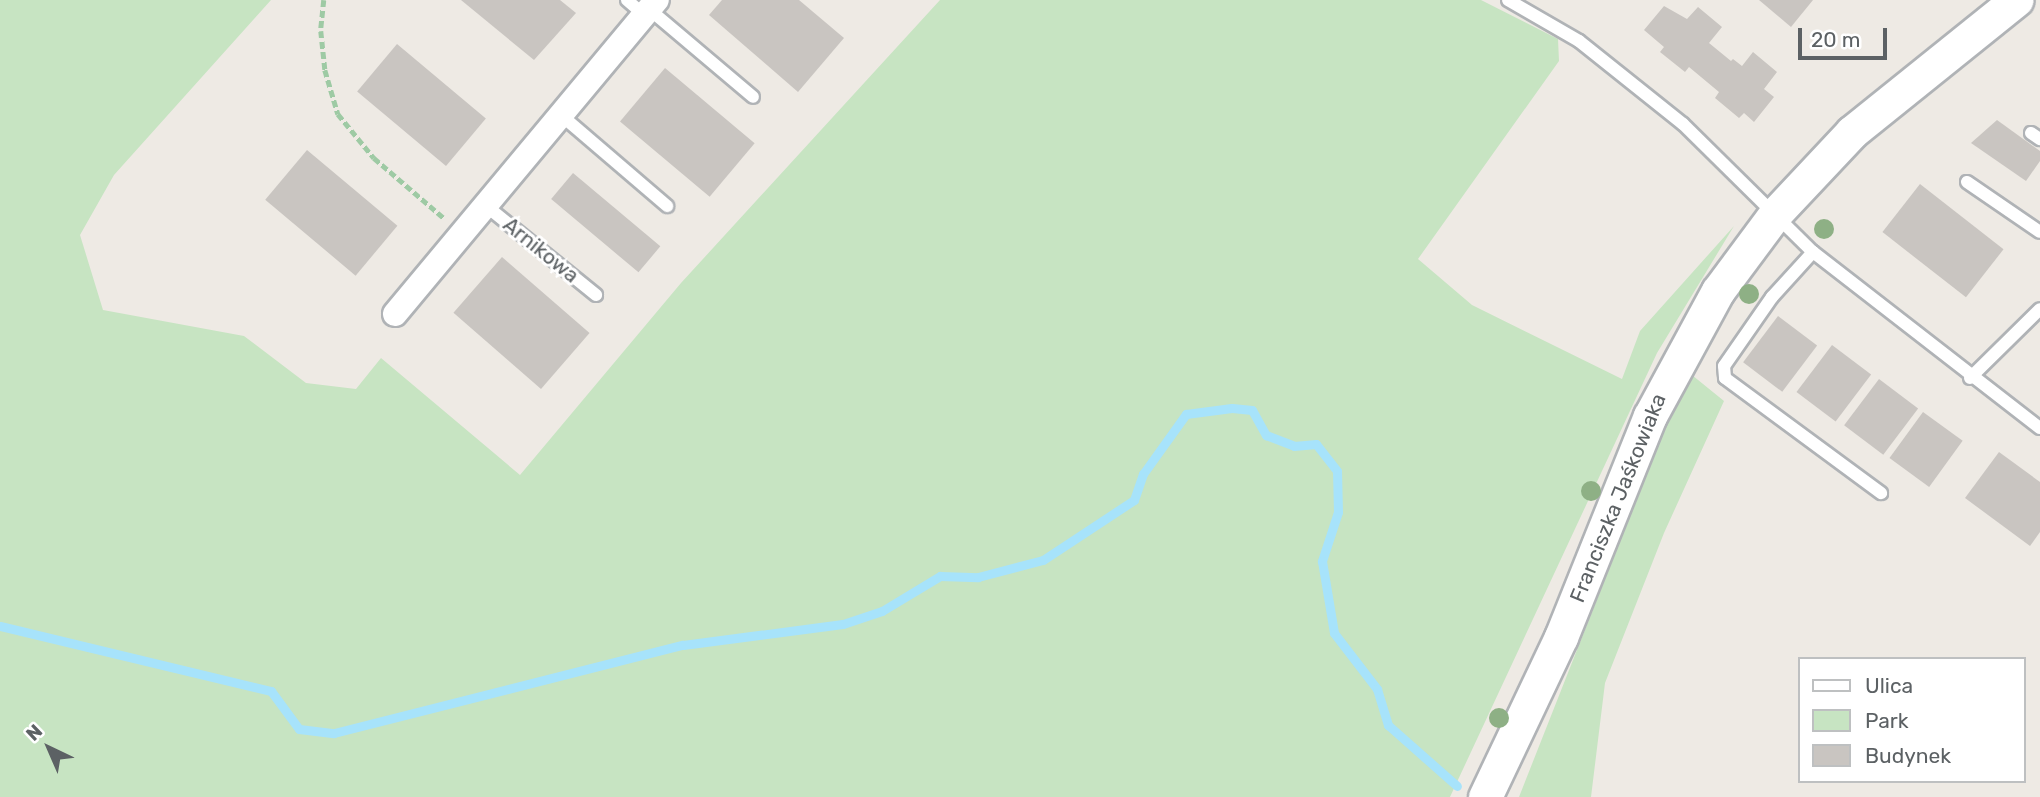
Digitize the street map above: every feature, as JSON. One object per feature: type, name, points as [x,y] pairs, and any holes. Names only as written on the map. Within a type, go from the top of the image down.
[{"type":"street","name":"Franciszka Jaśkowiaka","points":[[1485,797],[1533,701],[1663,387],[1718,291],[1776,213],[1860,125],[2016,0]]},
{"type":"street","name":"Arnikowa","points":[[395,314],[561,115],[644,6]]},
{"type":"lane","points":[[1508,0],[1579,41],[1683,124],[1813,252],[1970,378],[2040,428]]},
{"type":"lane","name":"Arnikowa","points":[[644,6],[753,97]]},
{"type":"lane","points":[[561,115],[667,206]]},
{"type":"lane","points":[[1967,182],[2040,232]]},
{"type":"lane","name":"Arnikowa","points":[[485,205],[596,295]]},
{"type":"lane","points":[[1813,252],[1772,297],[1737,346],[1724,366],[1725,378],[1881,493]]},
{"type":"lane","points":[[1970,378],[2040,309]]},
{"type":"path","points":[[324,0],[321,31],[325,70],[338,114],[374,158],[462,233]]},
{"type":"green space","points":[[0,0],[271,0],[114,175],[80,235],[103,310],[244,336],[306,383],[356,389],[381,358],[520,475],[681,283],[940,0],[1481,0],[1558,39],[1559,61],[1418,259],[1472,305],[1622,379],[1640,331],[1734,226],[1657,353],[1450,797],[0,797]]},
{"type":"green space","points":[[1687,371],[1724,401],[1664,533],[1605,683],[1591,797],[1519,797]]},
{"type":"building","points":[[461,0],[560,0],[576,13],[534,60]]},
{"type":"building","points":[[722,0],[799,0],[844,38],[798,92],[709,15]]},
{"type":"building","points":[[1759,0],[1813,0],[1791,27]]},
{"type":"building","points":[[1664,6],[1687,19],[1698,7],[1722,27],[1709,43],[1731,61],[1733,59],[1742,66],[1753,52],[1777,72],[1764,89],[1774,97],[1754,122],[1744,113],[1739,118],[1715,98],[1719,92],[1689,67],[1685,72],[1660,52],[1664,47],[1644,30]]},
{"type":"building","points":[[397,44],[486,119],[446,166],[357,91]]},
{"type":"building","points":[[665,68],[755,143],[710,197],[620,122]]},
{"type":"building","points":[[1997,120],[2040,151],[2040,161],[2026,181],[1971,143]]},
{"type":"building","points":[[307,150],[397,226],[356,276],[265,200]]},
{"type":"building","points":[[573,173],[660,246],[638,272],[551,199]]},
{"type":"building","points":[[1920,184],[2004,249],[1966,297],[1882,232]]},
{"type":"building","points":[[502,257],[590,333],[541,389],[453,313]]},
{"type":"building","points":[[1778,316],[1817,345],[1782,392],[1743,362]]},
{"type":"building","points":[[1832,345],[1871,374],[1836,422],[1796,392]]},
{"type":"building","points":[[1879,379],[1918,408],[1883,455],[1844,425]]},
{"type":"building","points":[[1923,412],[1963,441],[1929,487],[1889,458]]},
{"type":"building","points":[[1999,452],[2040,482],[2040,532],[2030,546],[1965,498]]},
{"type":"waterway","points":[[0,626],[271,691],[299,729],[334,733],[683,645],[843,624],[882,611],[940,576],[978,577],[1043,560],[1134,500],[1143,474],[1186,414],[1232,408],[1252,410],[1266,435],[1294,446],[1316,444],[1337,471],[1338,512],[1322,561],[1334,633],[1377,689],[1388,725],[1457,786]]}]
